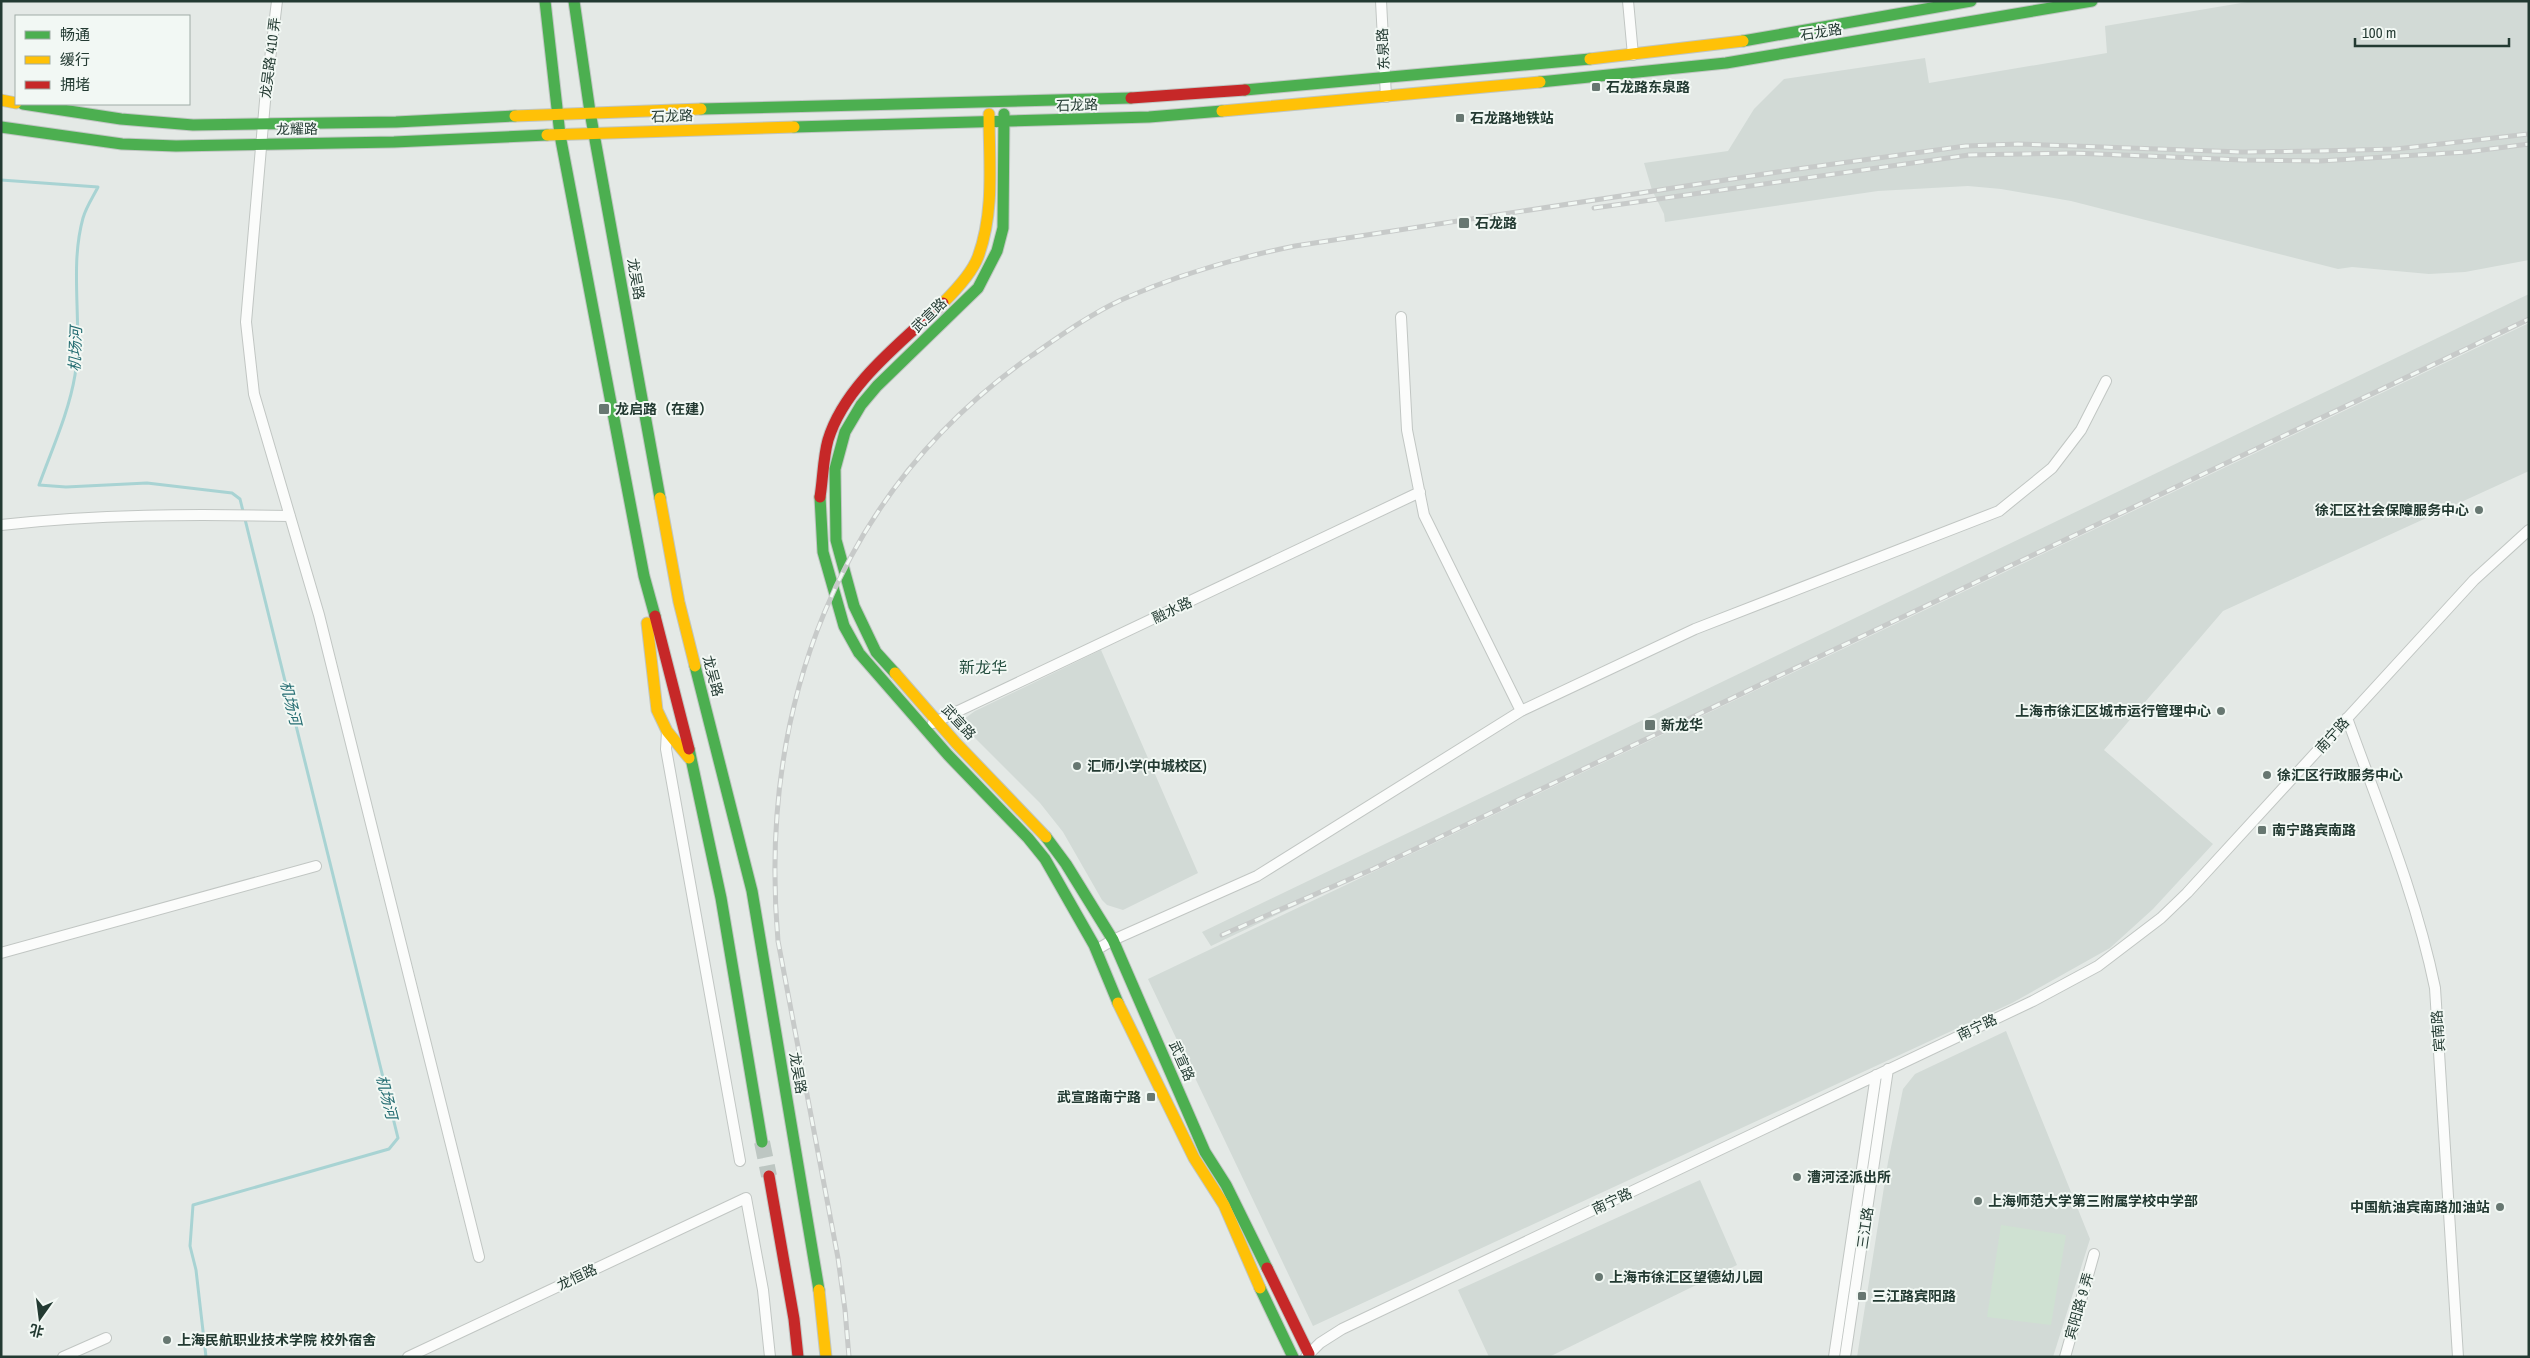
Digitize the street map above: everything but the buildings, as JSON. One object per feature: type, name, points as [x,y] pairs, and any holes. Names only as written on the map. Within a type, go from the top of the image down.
[{"type":"main road","points":[[545,1],[560,135],[644,576],[693,762],[721,898],[762,1142]]},
{"type":"main road","name":"龙吴路","points":[[574,1],[590,112],[679,602],[752,891],[817,1272],[826,1357]]},
{"type":"main road","name":"石龙路","points":[[590,112],[989,103],[1208,94],[1633,55],[1723,44],[1972,1]]},
{"type":"main road","name":"石龙路","points":[[595,133],[990,123],[1230,112],[1386,98],[1726,62],[2092,1]]},
{"type":"main road","points":[[1,100],[15,103]]},
{"type":"main road","name":"武宣路","points":[[1003,102],[1005,122],[1003,228],[997,251],[978,288],[877,386],[861,405],[845,432],[835,469],[836,540],[854,606],[876,652],[937,721],[1040,828],[1066,864],[1113,940],[1205,1152],[1226,1186],[1307,1355]]},
{"type":"main road","points":[[989,103],[990,210],[978,258],[956,290],[857,386],[839,413],[828,441],[819,506],[823,552],[844,626],[864,659],[1045,859],[1096,950],[1126,1023],[1194,1158],[1224,1205],[1284,1342],[1293,1357]]},
{"type":"main road","name":"龙耀路","points":[[30,105],[130,120],[193,125],[263,126],[396,122],[590,112]]},
{"type":"main road","name":"龙耀路","points":[[1,127],[122,144],[176,146],[394,142],[595,133]]},
{"type":"main road","points":[[644,576],[657,710],[667,732],[693,762]]},
{"type":"main road","points":[[769,1176],[794,1319],[798,1357]]},
{"type":"street","name":"龙吴路 410 弄","points":[[277,1],[261,144],[246,322],[254,394],[319,615],[479,1257]]},
{"type":"street","name":"东泉路","points":[[1381,1],[1386,98]]},
{"type":"street","points":[[1628,1],[1633,55]]},
{"type":"street","points":[[1401,317],[1407,430],[1424,515],[1521,712]]},
{"type":"street","points":[[1096,950],[1113,940],[1257,876],[1521,712],[1695,628],[1999,511],[2052,468],[2081,430],[2106,381]]},
{"type":"street","name":"融水路","points":[[925,728],[1420,492]]},
{"type":"street","points":[[1,525],[82,517],[161,514],[290,516]]},
{"type":"street","name":"南宁路","points":[[1307,1355],[1320,1343],[1342,1329],[2066,985],[2131,943],[2187,893],[2474,580],[2529,530]]},
{"type":"street","name":"宾南路","points":[[2347,718],[2411,895],[2425,940],[2435,988],[2458,1357]]},
{"type":"street","points":[[667,732],[666,749],[740,1161]]},
{"type":"street","points":[[1,953],[316,866]]},
{"type":"street","name":"三江路","points":[[1845,1357],[1888,1069]]},
{"type":"street","name":"三江路","points":[[1834,1357],[1876,1075]]},
{"type":"street","name":"龙恒路","points":[[408,1357],[746,1198],[763,1290],[770,1357]]},
{"type":"street","name":"宾阳路 9 弄","points":[[2065,1357],[2094,1254]]},
{"type":"street","points":[[63,1357],[106,1338]]},
{"type":"shaded area","points":[[2253,1],[2529,1],[2529,260],[2465,272],[2429,274],[2352,267],[2338,269],[2071,201],[2001,189],[1968,186],[1878,191],[1665,222],[1664,214],[1652,190],[1644,163],[1728,151],[1754,109],[1784,79],[1925,58],[1929,83],[2107,53],[2105,26]]},
{"type":"shaded area","name":"新龙华","points":[[2529,294],[2529,322],[1211,946],[1202,932]]},
{"type":"shaded area","points":[[2529,323],[2529,471],[2223,611],[2104,750],[2213,844],[2153,909],[2110,948],[2012,1003],[1313,1326],[1148,979]]},
{"type":"shaded area","name":"汇师小学(中城校区)","points":[[1101,650],[1198,873],[1123,910],[1107,905],[1102,900],[1063,832],[1040,803],[966,729],[964,719],[975,711]]},
{"type":"shaded area","name":"上海师范大学第三附属学校中学部","points":[[2006,1031],[2090,1239],[2053,1357],[1857,1357],[1888,1162],[1903,1089],[1915,1074]]},
{"type":"shaded area","name":"上海市徐汇区望德幼儿园","points":[[1700,1180],[1737,1265],[1549,1357],[1489,1357],[1458,1290]]},
{"type":"green space","points":[[2001,1225],[2066,1235],[2051,1325],[1987,1317]]},
{"type":"waterway","name":"机场河","points":[[1,180],[98,187],[84,214],[79,237],[76,276],[78,336],[75,375],[69,403],[39,485],[66,487],[147,483],[232,493],[240,499],[398,1138],[389,1149],[193,1205],[190,1246],[196,1270],[206,1357]]},
{"type":"tunnel","points":[[762,1142],[769,1176]]},
{"type":"railway","points":[[849,1357],[838,1258],[778,941],[775,855],[782,771],[798,690],[824,613],[860,540],[907,472],[964,411],[1031,356],[1086,319],[1121,300],[1185,275],[1250,256],[1295,246],[1797,169],[1966,146],[2018,144],[2242,152],[2318,151],[2396,149],[2529,134]]},
{"type":"railway","points":[[1594,208],[1969,155],[2073,153],[2320,161],[2467,152],[2529,144]]},
{"type":"railway","points":[[1222,935],[1373,869],[2529,319]]},
{"type":"traffic: fast","points":[[545,1],[560,135],[644,576],[655,616]]},
{"type":"traffic: fast","points":[[574,1],[590,112],[660,498]]},
{"type":"traffic: fast","points":[[1743,41],[1971,1]]},
{"type":"traffic: fast","points":[[1540,82],[1726,63],[2092,1]]},
{"type":"traffic: fast","points":[[1245,90],[1590,59]]},
{"type":"traffic: fast","points":[[701,109],[1131,98]]},
{"type":"traffic: fast","points":[[30,105],[121,119],[193,125],[396,122],[515,116]]},
{"type":"traffic: fast","points":[[794,127],[1149,117],[1222,111]]},
{"type":"traffic: fast","points":[[895,673],[876,652],[854,606],[836,540],[835,469],[845,432],[861,405],[877,386],[978,288],[997,251],[1003,228],[1004,114]]},
{"type":"traffic: fast","points":[[1,127],[122,144],[176,146],[394,142],[547,135]]},
{"type":"traffic: fast","points":[[820,497],[823,552],[844,626],[859,653],[948,755],[1028,838],[1045,859],[1094,945],[1118,1003]]},
{"type":"traffic: fast","points":[[695,666],[752,891],[819,1290]]},
{"type":"traffic: fast","points":[[689,749],[721,898],[762,1142]]},
{"type":"traffic: fast","points":[[1046,837],[1066,864],[1113,940],[1205,1152],[1226,1185],[1267,1268]]},
{"type":"traffic: fast","points":[[1260,1288],[1293,1357]]},
{"type":"traffic: slow","points":[[1590,59],[1743,41]]},
{"type":"traffic: slow","points":[[1222,111],[1540,82]]},
{"type":"traffic: slow","points":[[1,100],[15,103]]},
{"type":"traffic: slow","points":[[515,116],[701,109]]},
{"type":"traffic: slow","points":[[943,303],[972,269],[983,240],[987,222],[990,186],[989,114]]},
{"type":"traffic: slow","points":[[547,135],[794,127]]},
{"type":"traffic: slow","points":[[660,498],[679,602],[695,666]]},
{"type":"traffic: slow","points":[[647,623],[657,710],[667,731],[689,758]]},
{"type":"traffic: slow","points":[[895,673],[956,743],[1046,837]]},
{"type":"traffic: slow","points":[[1118,1003],[1194,1158],[1224,1205],[1260,1288]]},
{"type":"traffic: slow","points":[[819,1290],[826,1357]]},
{"type":"traffic: jam","points":[[1131,98],[1245,90]]},
{"type":"traffic: jam","points":[[820,497],[828,440],[847,400],[876,365],[943,303]]},
{"type":"traffic: jam","points":[[655,616],[689,749]]},
{"type":"traffic: jam","points":[[769,1176],[794,1319],[798,1357]]},
{"type":"traffic: jam","points":[[1267,1268],[1309,1354]]},
{"type":"place","name":"石龙路东泉路","points":[[1596,87]]},
{"type":"place","name":"石龙路地铁站","points":[[1460,118]]},
{"type":"place","name":"石龙路","points":[[1464,223]]},
{"type":"place","name":"龙启路（在建）","points":[[604,409]]},
{"type":"place","name":"徐汇区社会保障服务中心","points":[[2479,510]]},
{"type":"place","name":"上海市徐汇区城市运行管理中心","points":[[2221,711]]},
{"type":"place","name":"新龙华","points":[[1650,725]]},
{"type":"place","name":"汇师小学(中城校区)","points":[[1077,766]]},
{"type":"place","name":"徐汇区行政服务中心","points":[[2267,775]]},
{"type":"place","name":"南宁路宾南路","points":[[2262,830]]},
{"type":"place","name":"武宣路南宁路","points":[[1151,1097]]},
{"type":"place","name":"漕河泾派出所","points":[[1797,1177]]},
{"type":"place","name":"上海师范大学第三附属学校中学部","points":[[1978,1201]]},
{"type":"place","name":"中国航油宾南路加油站","points":[[2500,1207]]},
{"type":"place","name":"上海市徐汇区望德幼儿园","points":[[1599,1277]]},
{"type":"place","name":"三江路宾阳路","points":[[1862,1296]]},
{"type":"place","name":"上海民航职业技术学院 校外宿舍","points":[[167,1340]]},
{"type":"district","name":"新龙华","points":[[983,667]]}]
